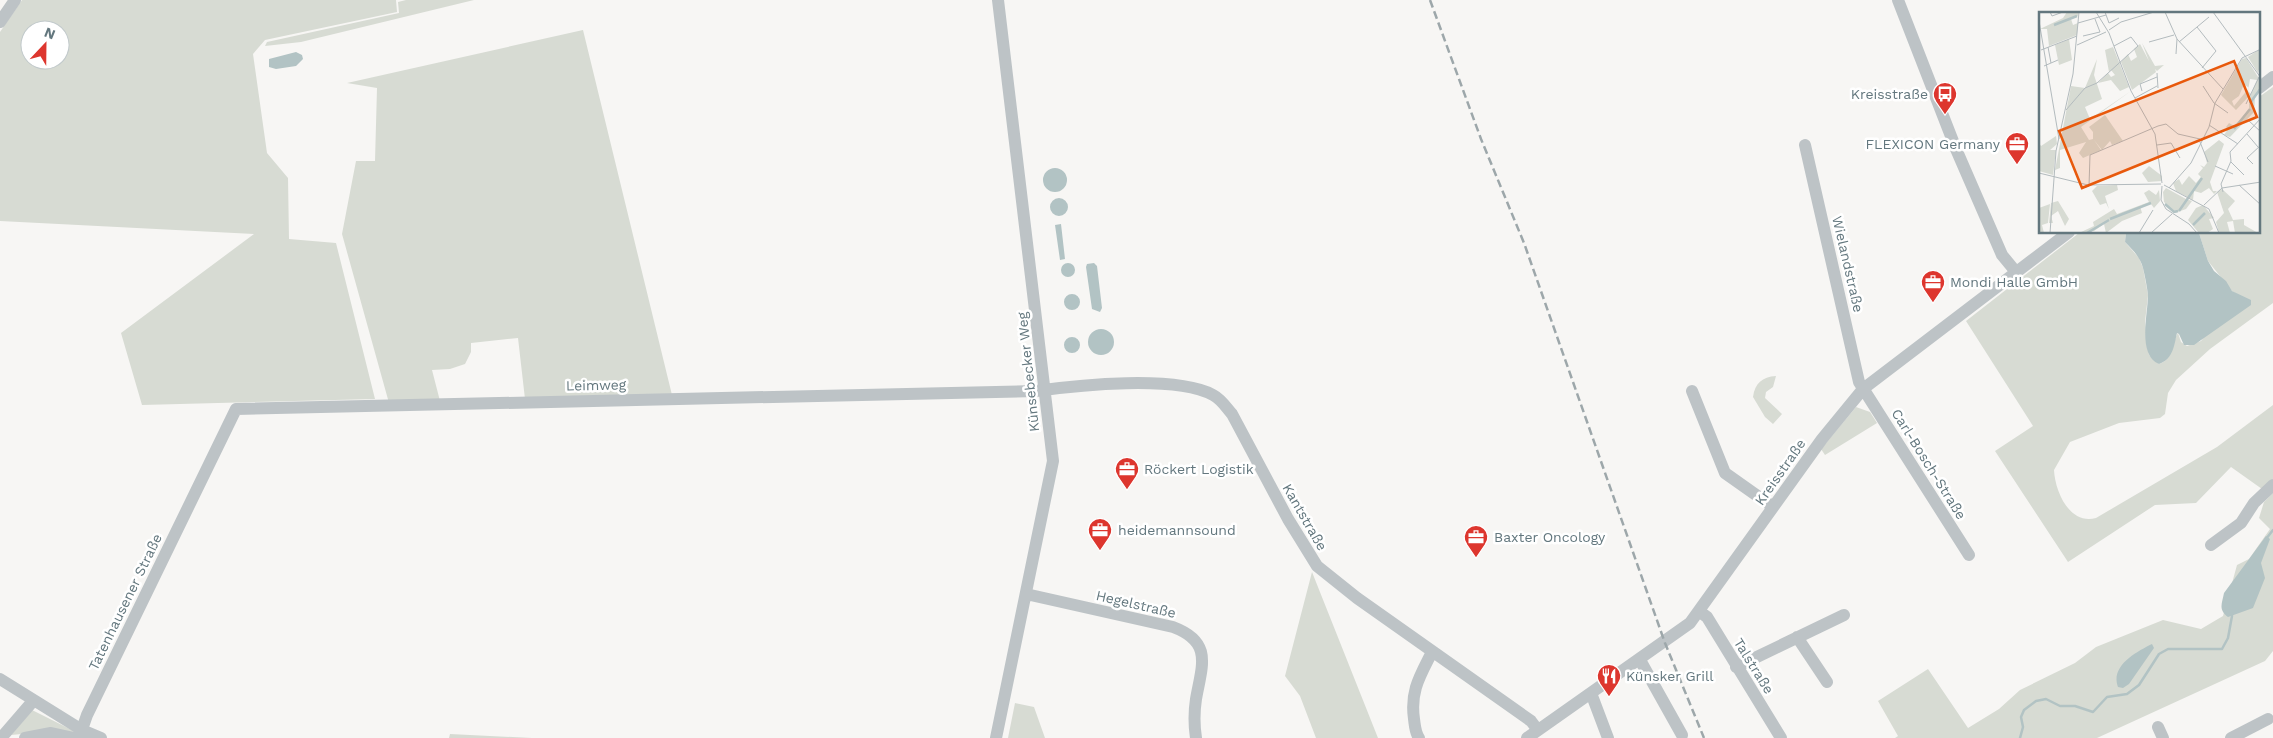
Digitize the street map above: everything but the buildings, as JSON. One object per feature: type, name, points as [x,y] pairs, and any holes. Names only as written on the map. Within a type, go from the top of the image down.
[{"type":"street","points":[[0,22],[15,0]]},
{"type":"street","name":"Künsebecker Weg","points":[[996,738],[1052,461],[998,0]]},
{"type":"street","points":[[1898,0],[1956,149],[2002,255],[2016,272]]},
{"type":"street","points":[[2260,87],[2273,77]]},
{"type":"street","name":"Wielandstraße","points":[[1805,145],[1859,382],[1863,389]]},
{"type":"street","name":"Kreisstraße","points":[[1527,738],[1537,729],[1673,637],[1700,612],[1832,425],[1863,389],[2066,234]]},
{"type":"street","name":"Kantstraße","points":[[1045,389],[1121,383],[1174,386],[1203,391],[1217,398],[1232,414],[1312,559],[1357,598],[1531,721],[1537,729]]},
{"type":"street","name":"Leimweg","points":[[197,489],[236,409],[1045,389]]},
{"type":"street","name":"Carl-Bosch-Straße","points":[[1863,389],[1969,555]]},
{"type":"street","points":[[1692,391],[1725,473],[1773,507]]},
{"type":"street","points":[[2211,545],[2241,523],[2254,503],[2273,485]]},
{"type":"street","name":"Tatenhausener Straße","points":[[78,735],[197,489]]},
{"type":"street","name":"Hegelstraße","points":[[1026,594],[1173,627],[1187,632],[1200,648],[1203,658],[1203,668],[1194,713],[1196,738]]},
{"type":"street","name":"Talstraße","points":[[1700,612],[1707,617],[1781,738]]},
{"type":"street","points":[[1736,667],[1844,615]]},
{"type":"street","points":[[1796,637],[1827,682]]},
{"type":"street","points":[[1419,738],[1416,734],[1412,702],[1417,683],[1432,652]]},
{"type":"street","points":[[1640,660],[1682,735]]},
{"type":"street","points":[[0,679],[78,735]]},
{"type":"street","points":[[1591,693],[1608,738]]},
{"type":"street","points":[[1,738],[34,702]]},
{"type":"street","points":[[2232,738],[2268,719]]},
{"type":"street","points":[[25,738],[51,733],[101,738]]},
{"type":"shaded area","points":[[22,0],[396,0],[397,12],[265,40],[253,54],[267,153],[288,178],[289,239],[336,243],[375,399],[142,405],[121,333],[254,234],[0,221],[0,32]]},
{"type":"shaded area","points":[[406,0],[474,0],[301,42],[265,46],[267,42],[399,13],[398,2]]},
{"type":"shaded area","points":[[583,30],[672,395],[525,399],[518,338],[471,343],[471,352],[465,364],[450,369],[432,370],[440,401],[389,403],[342,234],[356,161],[375,161],[377,88],[347,83]]},
{"type":"shaded area","points":[[296,52],[302,55],[303,59],[296,66],[276,69],[269,67],[269,59]]},
{"type":"shaded area","points":[[2273,87],[2273,303],[2210,349],[2176,380],[2168,393],[2165,414],[2160,418],[2119,423],[2070,442],[2054,470],[2057,487],[2065,504],[2071,511],[2086,519],[2096,518],[2217,447],[2273,405],[2273,479],[2262,489],[2231,467],[2196,503],[2155,505],[2068,562],[1995,451],[2033,426],[1966,321],[2078,234],[2126,234],[2125,242],[2139,258],[2143,268],[2148,295],[2145,322],[2149,355],[2159,364],[2164,362],[2170,355],[2178,333],[2181,342],[2187,346],[2201,341],[2238,295],[2232,291],[2208,261],[2199,234],[2260,234],[2260,96]]},
{"type":"shaded area","points":[[1055,168],[1064,171],[1067,180],[1064,189],[1055,192],[1046,189],[1043,180],[1046,171]]},
{"type":"shaded area","points":[[1055,198],[1063,198],[1068,203],[1066,214],[1055,216],[1050,211],[1050,203]]},
{"type":"shaded area","points":[[1061,224],[1065,259],[1060,260],[1055,225]]},
{"type":"shaded area","points":[[2126,234],[2199,234],[2208,261],[2214,271],[2226,281],[2232,291],[2251,300],[2251,305],[2194,345],[2184,345],[2177,333],[2170,355],[2164,362],[2159,364],[2152,359],[2146,343],[2148,295],[2142,264],[2125,242]]},
{"type":"shaded area","points":[[1065,263],[1071,263],[1075,270],[1071,277],[1065,277],[1061,273],[1061,267]]},
{"type":"shaded area","points":[[1094,263],[1097,266],[1102,308],[1100,312],[1092,309],[1086,267],[1087,264]]},
{"type":"shaded area","points":[[1072,294],[1078,296],[1080,302],[1078,308],[1072,310],[1066,308],[1064,302],[1066,296]]},
{"type":"shaded area","points":[[1101,329],[1110,333],[1114,342],[1110,351],[1101,355],[1092,351],[1088,342],[1092,333]]},
{"type":"shaded area","points":[[1072,337],[1078,339],[1080,345],[1078,351],[1072,353],[1066,351],[1064,345],[1066,339]]},
{"type":"shaded area","points":[[1776,376],[1773,387],[1766,392],[1765,398],[1782,414],[1773,424],[1765,417],[1753,397],[1757,384],[1763,379]]},
{"type":"shaded area","points":[[1856,407],[1870,412],[1877,423],[1825,455],[1821,449]]},
{"type":"shaded area","points":[[2273,493],[2273,651],[2265,661],[2097,738],[1895,738],[1898,736],[1878,701],[1928,669],[1968,728],[1999,709],[2020,690],[2075,663],[2096,647],[2163,620],[2201,629],[2223,616],[2237,565],[2249,559],[2270,529],[2259,518],[2264,502]]},
{"type":"shaded area","points":[[2266,536],[2270,539],[2261,563],[2265,578],[2253,608],[2228,617],[2222,609],[2224,593]]},
{"type":"shaded area","points":[[1312,572],[1378,738],[1316,738],[1300,696],[1285,676]]},
{"type":"shaded area","points":[[2152,644],[2154,648],[2129,684],[2123,688],[2118,687],[2117,679],[2121,666],[2139,651]]},
{"type":"shaded area","points":[[1015,703],[1034,707],[1045,738],[1008,738]]},
{"type":"shaded area","points":[[32,710],[74,731],[74,736],[53,731],[11,735]]},
{"type":"shaded area","points":[[450,734],[532,738],[449,738]]},
{"type":"waterway","points":[[2266,539],[2273,530]]},
{"type":"waterway","points":[[2020,738],[2023,727],[2021,717],[2024,710],[2036,701],[2046,699],[2060,706],[2075,706],[2093,712],[2107,697],[2127,694],[2139,685],[2159,654],[2168,649],[2222,649],[2228,638],[2232,616]]},
{"type":"railway","points":[[1430,0],[1481,139],[1524,243],[1665,643],[1704,738]]},
{"type":"place","name":"Kreisstraße","points":[[1945,115]]},
{"type":"place","name":"FLEXICON Germany","points":[[2017,165]]},
{"type":"place","name":"Mondi Halle GmbH","points":[[1933,303]]},
{"type":"place","name":"Röckert Logistik","points":[[1127,490]]},
{"type":"place","name":"heidemannsound","points":[[1100,551]]},
{"type":"place","name":"Baxter Oncology","points":[[1476,558]]},
{"type":"place","name":"Künsker Grill","points":[[1609,697]]}]
